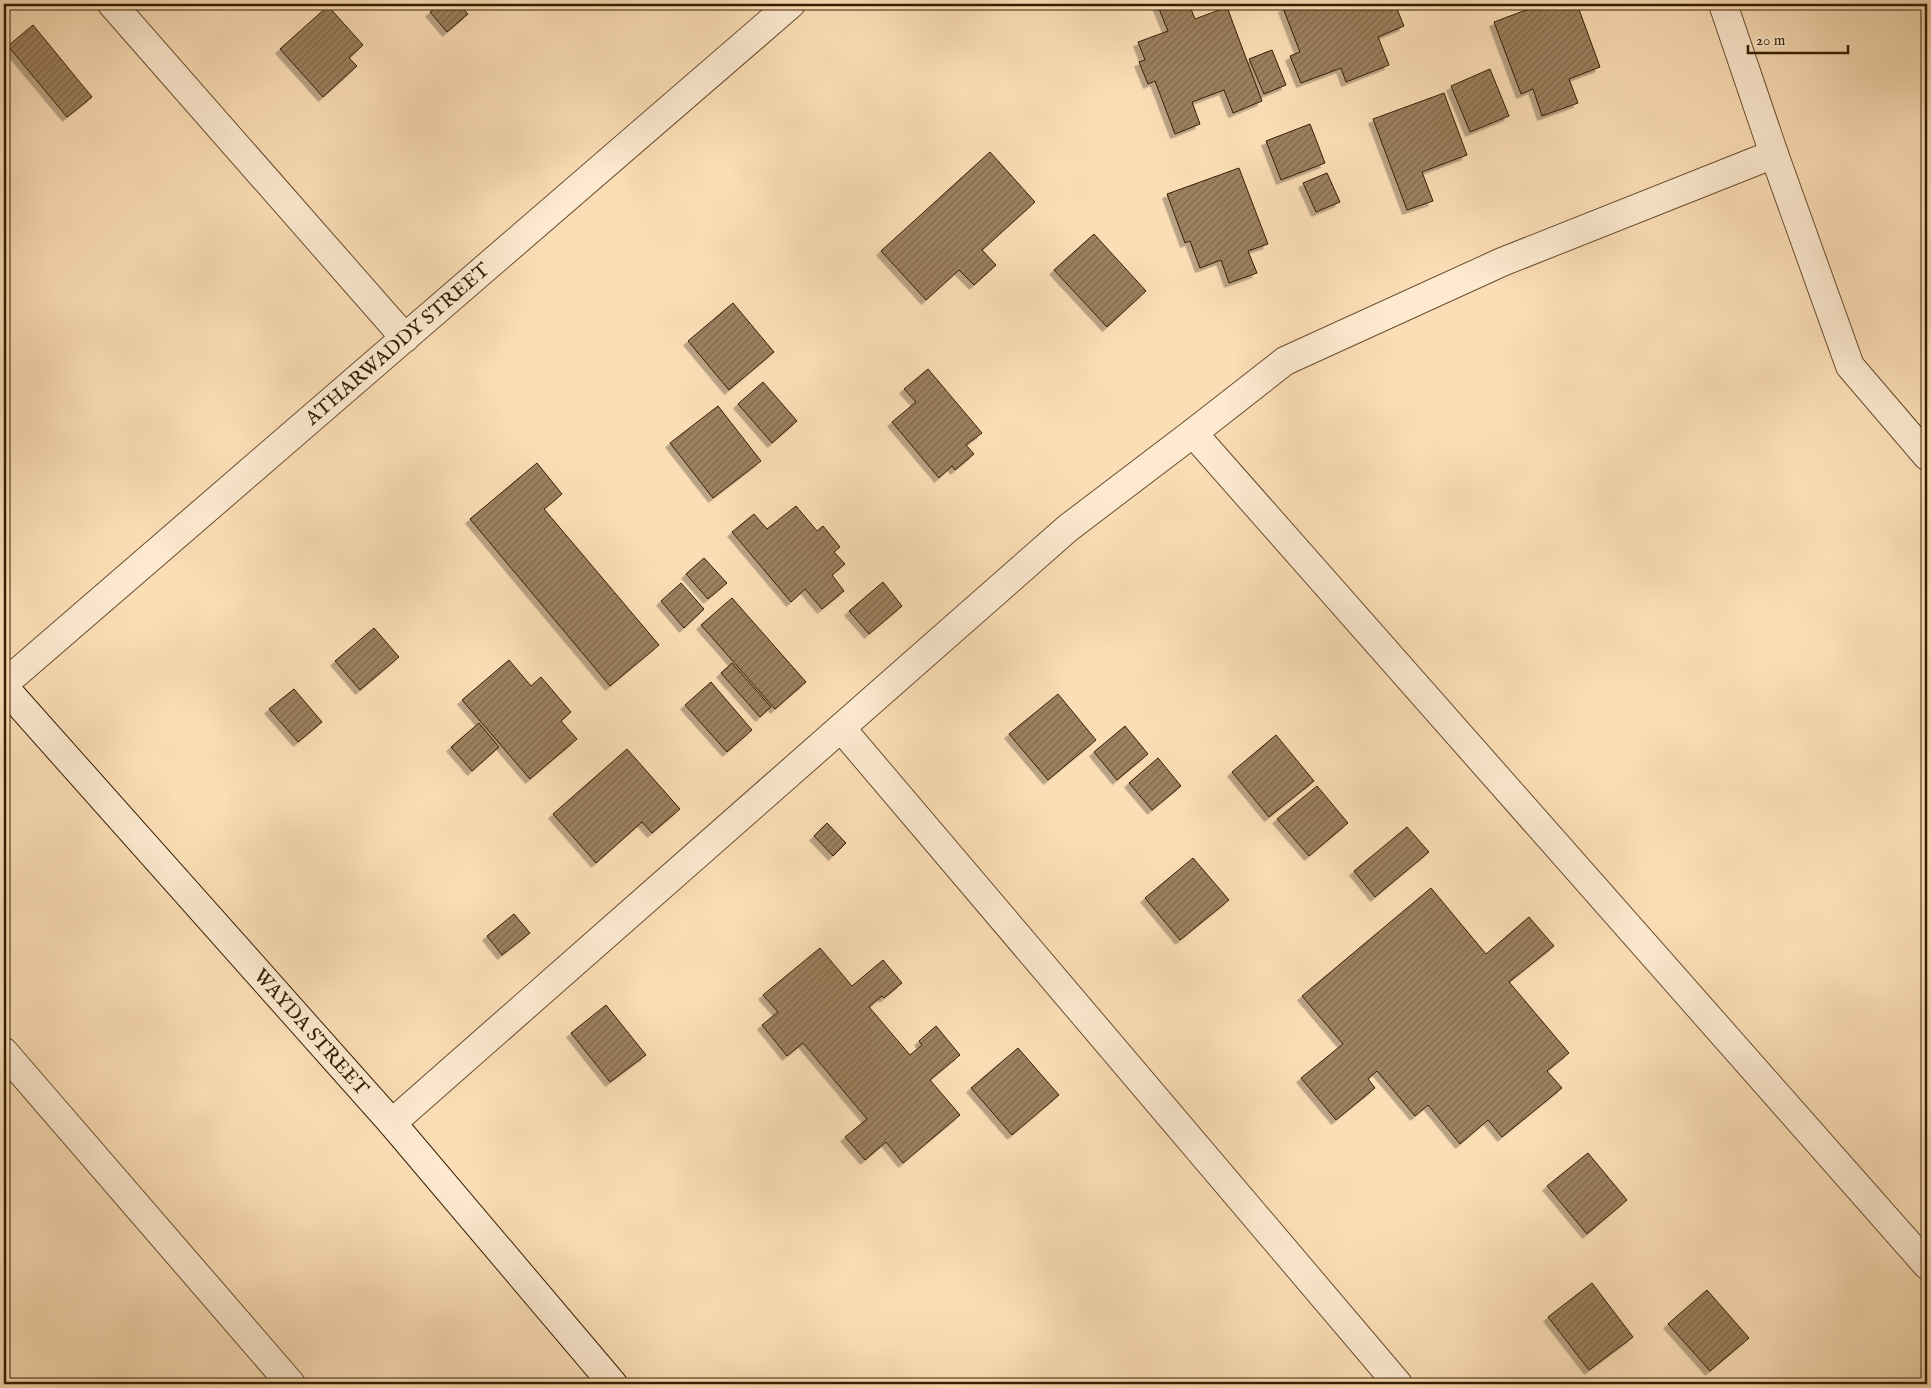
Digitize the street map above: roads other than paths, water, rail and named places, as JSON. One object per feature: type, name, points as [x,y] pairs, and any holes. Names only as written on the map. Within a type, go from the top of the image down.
[{"type":"street","points":[[112,4],[405,338]]},
{"type":"street","name":"ATHARWADDY STREET","points":[[4,685],[791,4]]},
{"type":"street","points":[[1724,4],[1774,154],[1850,366],[1927,456]]},
{"type":"street","points":[[392,1123],[1068,528],[1285,361],[1502,262],[1774,154]]},
{"type":"street","points":[[1193,433],[1927,1264]]},
{"type":"street","name":"WAYDA STREET","points":[[4,685],[392,1123],[613,1384]]},
{"type":"street","points":[[841,728],[1398,1384]]},
{"type":"street","points":[[4,1052],[291,1384]]}]
